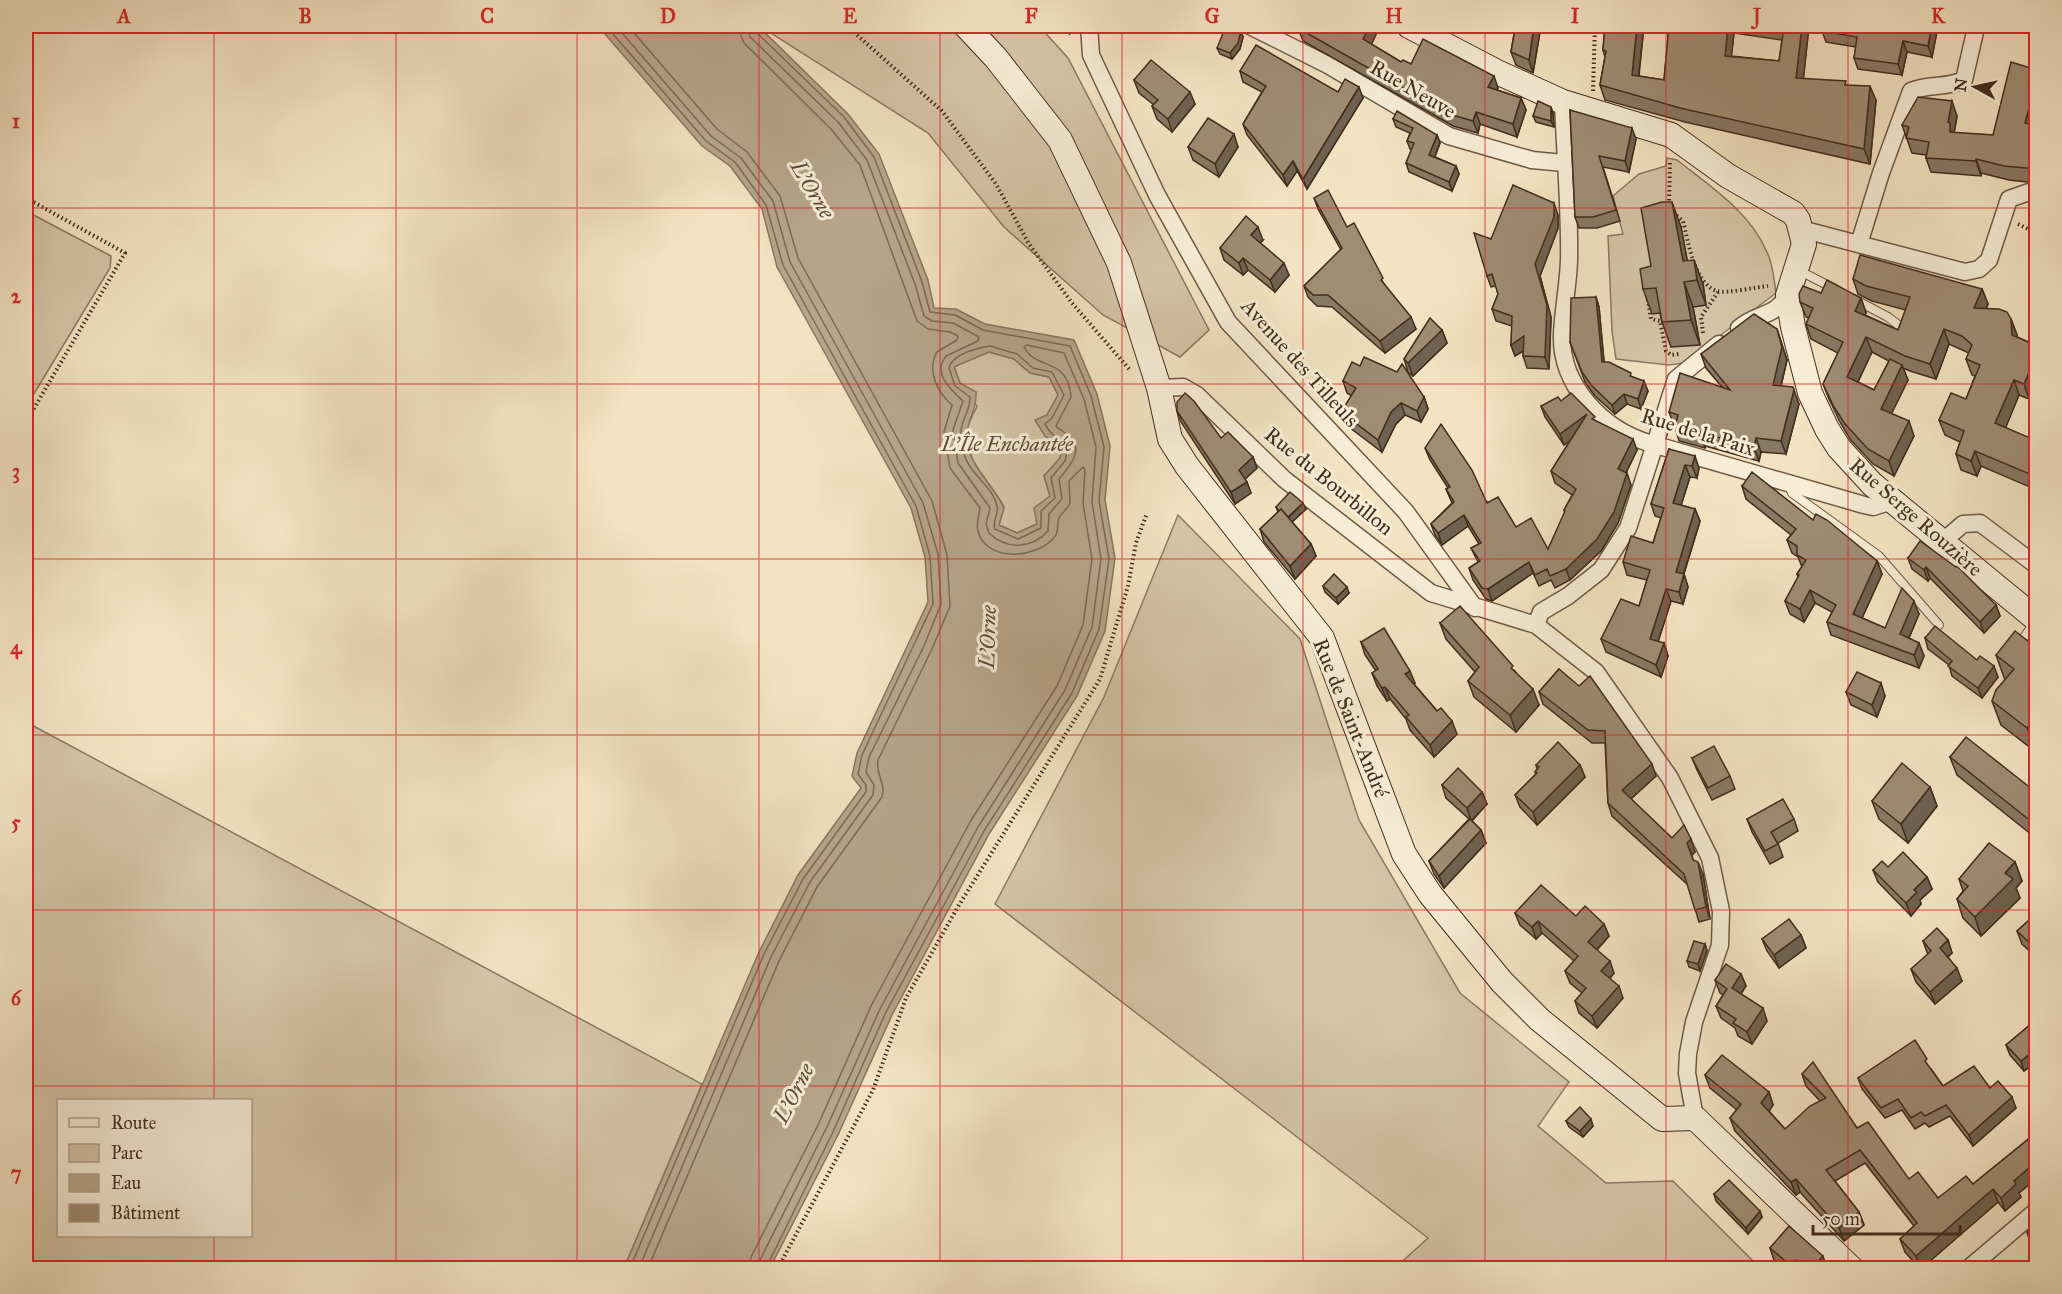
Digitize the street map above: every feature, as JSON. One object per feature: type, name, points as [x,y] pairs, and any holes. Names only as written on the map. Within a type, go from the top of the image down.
[{"type":"street","name":"Rue de Saint-André","points":[[966,26],[996,58],[1060,140],[1119,263],[1159,388],[1170,439],[1187,466],[1322,638],[1404,854],[1430,894],[1502,982],[1540,1020],[1662,1119],[1695,1118]]},
{"type":"street","name":"Avenue des Tilleuls","points":[[1089,26],[1091,55],[1152,184],[1228,322],[1406,513],[1475,608]]},
{"type":"street","name":"Rue Neuve","points":[[1250,26],[1328,65],[1449,136],[1532,160],[1564,163]]},
{"type":"street","points":[[1409,26],[1497,72],[1563,102],[1660,130],[1682,141],[1728,176],[1784,206],[1793,213],[1801,229],[1804,244],[1798,270],[1782,290],[1776,311],[1747,321],[1676,379],[1628,528],[1601,570],[1568,596],[1541,612],[1536,626],[1596,672],[1670,778],[1710,858],[1722,928],[1720,945],[1694,1022],[1688,1054],[1687,1073],[1695,1118],[1851,1269]]},
{"type":"street","points":[[1859,244],[1881,173],[1911,91],[1926,85],[1948,88],[1964,80],[1975,32]]},
{"type":"street","name":"Rue de la Paix","points":[[1563,102],[1569,261],[1562,336],[1568,376],[1600,417],[1618,430],[1654,445],[1864,505],[1874,507],[1892,501]]},
{"type":"street","points":[[1801,229],[1965,272],[1979,269],[1989,260],[1996,232],[2009,199],[2029,192],[2037,194]]},
{"type":"street","name":"Rue Serge Rouzière","points":[[1782,290],[1797,350],[1817,410],[1839,448],[1892,501],[2037,619]]},
{"type":"street","name":"Rue du Bourbillon","points":[[1159,388],[1183,387],[1197,395],[1284,479],[1431,593],[1536,626]]},
{"type":"street","points":[[1942,542],[1963,524],[1980,523],[2037,565]]},
{"type":"street","points":[[1969,1269],[2037,1211]]},
{"type":"lane","points":[[1798,270],[1888,316],[1901,327]]},
{"type":"lane","points":[[1788,482],[1792,493],[1879,556],[1939,625]]},
{"type":"lane","points":[[2009,658],[2037,619]]},
{"type":"path","points":[[847,26],[942,111],[996,183],[1029,244],[1072,303],[1126,368],[1159,388]]},
{"type":"path","points":[[1593,96],[1595,26]]},
{"type":"path","points":[[1668,223],[1671,159],[1674,151]]},
{"type":"path","points":[[26,198],[125,253],[26,422]]},
{"type":"path","points":[[1668,217],[1677,216],[1683,221],[1700,276],[1709,287],[1718,292],[1782,290]]},
{"type":"path","points":[[2013,221],[2037,233]]},
{"type":"path","points":[[1647,292],[1646,301],[1651,320],[1660,321],[1666,351],[1671,355],[1688,353]]},
{"type":"path","points":[[1705,341],[1701,317],[1718,292]]},
{"type":"path","points":[[778,1269],[873,1090],[906,998],[959,905],[1100,679],[1128,586],[1136,543],[1147,513]]},
{"type":"green space","points":[[760,26],[1039,26],[1068,58],[1209,330],[1180,357],[1103,315],[1004,227],[928,133]]},
{"type":"green space","points":[[1667,158],[1677,160],[1715,190],[1750,224],[1769,257],[1776,293],[1684,363],[1669,365],[1616,359],[1612,331],[1608,236],[1623,234],[1613,196],[1639,174],[1666,166]]},
{"type":"green space","points":[[26,211],[111,256],[110,268],[26,407]]},
{"type":"green space","name":"L'Île Enchantée","points":[[989,352],[1014,359],[1030,373],[1049,377],[1058,395],[1047,415],[1045,436],[1062,448],[1060,458],[1044,476],[1050,496],[1037,524],[1017,533],[999,525],[1004,507],[970,454],[967,429],[977,406],[960,383],[954,366]]},
{"type":"green space","points":[[1178,515],[1300,639],[1359,820],[1460,993],[1569,1082],[1538,1126],[1606,1183],[1673,1181],[1760,1268],[1395,1268],[1428,1238],[995,904],[1104,697]]},
{"type":"green space","points":[[26,722],[702,1084],[624,1268],[26,1268]]},
{"type":"water","name":"L'Orne","points":[[598,26],[758,26],[848,114],[879,154],[928,280],[934,308],[956,309],[985,324],[1074,340],[1097,394],[1110,446],[1105,500],[1115,558],[1105,631],[1077,696],[989,834],[892,1015],[838,1135],[770,1268],[624,1268],[759,952],[798,875],[861,788],[852,776],[857,753],[928,602],[925,557],[911,508],[777,267],[762,209],[730,166],[702,146]],"holes":[[[989,352],[1014,359],[1030,373],[1049,377],[1058,395],[1047,415],[1035,420],[1045,436],[1062,448],[1060,458],[1044,476],[1050,496],[1034,508],[1037,524],[1017,533],[999,525],[1004,508],[970,454],[967,433],[976,392],[960,383],[954,367]]]},
{"type":"building","points":[[1226,26],[1241,31],[1238,43],[1230,53],[1217,48]]},
{"type":"building","points":[[1300,26],[1370,26],[1363,39],[1401,62],[1403,60],[1411,64],[1423,39],[1494,76],[1488,87],[1521,98],[1513,124],[1476,112],[1473,121],[1449,114],[1298,28]]},
{"type":"building","points":[[1512,26],[1534,26],[1529,60],[1511,52],[1515,29]]},
{"type":"building","points":[[1605,26],[1637,26],[1632,75],[1664,80],[1669,26],[1728,26],[1725,56],[1779,61],[1784,27],[1776,26],[1802,26],[1796,78],[1846,81],[1845,85],[1870,86],[1864,149],[1680,108],[1600,85],[1606,51],[1603,50]]},
{"type":"building","points":[[1823,26],[1932,26],[1928,46],[1903,41],[1898,64],[1854,58],[1857,37],[1822,31]]},
{"type":"building","points":[[1256,45],[1338,92],[1345,79],[1359,87],[1303,179],[1293,161],[1283,175],[1243,124],[1266,86],[1240,71]]},
{"type":"building","points":[[1151,60],[1190,92],[1168,119],[1152,106],[1158,100],[1134,80]]},
{"type":"building","points":[[2011,62],[2037,70],[2037,79],[2025,123],[2037,126],[2037,169],[2004,166],[1976,159],[1976,161],[1926,158],[1929,142],[1906,138],[1909,127],[1902,125],[1918,97],[1952,101],[1948,122],[1950,132],[1993,135]]},
{"type":"building","points":[[1538,101],[1551,107],[1551,121],[1533,116]]},
{"type":"building","points":[[1570,110],[1632,128],[1625,161],[1599,156],[1616,210],[1593,217],[1575,217]]},
{"type":"building","points":[[1397,111],[1437,135],[1429,155],[1456,166],[1449,182],[1406,163],[1414,143],[1407,141],[1413,128],[1393,119]]},
{"type":"building","points":[[1208,118],[1234,134],[1215,164],[1188,147]]},
{"type":"building","points":[[1513,185],[1554,203],[1554,217],[1535,264],[1547,305],[1545,357],[1523,356],[1524,336],[1511,345],[1512,316],[1492,309],[1498,294],[1492,274],[1487,276],[1474,233],[1491,239]]},
{"type":"building","points":[[1328,190],[1347,227],[1354,223],[1383,278],[1381,280],[1411,317],[1380,341],[1328,295],[1313,295],[1304,286],[1342,248],[1314,198]]},
{"type":"building","points":[[1662,202],[1672,202],[1683,261],[1694,260],[1697,280],[1684,282],[1691,320],[1662,322],[1656,288],[1643,289],[1640,269],[1651,266],[1641,208]]},
{"type":"building","points":[[1246,216],[1258,227],[1251,235],[1284,263],[1270,280],[1243,258],[1239,263],[1220,248]]},
{"type":"building","points":[[1860,255],[1982,289],[1974,308],[1999,309],[2007,312],[2011,319],[2012,335],[2037,346],[2037,354],[2024,384],[2014,380],[1995,423],[2037,441],[2037,477],[1975,451],[1971,461],[1956,454],[1964,431],[1939,420],[1951,393],[1966,399],[1980,365],[1966,359],[1972,345],[1962,336],[1944,329],[1930,364],[1905,356],[1866,337],[1847,377],[1874,390],[1890,359],[1902,365],[1881,409],[1909,421],[1889,461],[1868,449],[1845,424],[1823,384],[1843,342],[1806,324],[1813,308],[1800,302],[1799,294],[1803,286],[1821,293],[1827,280],[1861,298],[1855,311],[1898,330],[1910,297],[1866,286],[1853,279]]},
{"type":"building","points":[[1596,297],[1602,362],[1609,362],[1631,373],[1630,376],[1644,381],[1638,399],[1624,394],[1612,405],[1592,386],[1582,372],[1570,342],[1571,298]]},
{"type":"building","points":[[1754,314],[1777,329],[1782,347],[1773,385],[1793,387],[1794,390],[1781,441],[1756,438],[1754,448],[1675,427],[1678,415],[1669,412],[1680,373],[1730,390],[1701,354]]},
{"type":"building","points":[[1430,318],[1442,330],[1408,363],[1404,359]]},
{"type":"building","points":[[1364,357],[1397,372],[1402,364],[1424,397],[1417,411],[1401,403],[1391,412],[1378,440],[1341,412],[1356,388],[1343,381],[1352,362],[1360,366]]},
{"type":"building","points":[[1185,393],[1194,401],[1221,438],[1228,432],[1253,457],[1239,470],[1247,482],[1231,492],[1177,411],[1177,402]]},
{"type":"building","points":[[1571,393],[1595,417],[1592,419],[1633,439],[1618,469],[1627,473],[1614,512],[1597,539],[1566,569],[1550,576],[1547,569],[1535,575],[1529,562],[1488,589],[1482,588],[1469,568],[1480,561],[1471,548],[1481,543],[1464,515],[1438,533],[1431,524],[1454,502],[1446,489],[1450,487],[1425,448],[1441,424],[1472,470],[1487,503],[1498,497],[1516,527],[1531,518],[1548,549],[1564,510],[1576,489],[1551,471],[1587,414],[1560,434],[1541,406],[1558,397],[1561,401]]},
{"type":"building","points":[[1669,449],[1695,456],[1692,466],[1685,465],[1673,503],[1695,509],[1676,572],[1684,574],[1679,592],[1666,589],[1650,639],[1664,643],[1656,665],[1601,639],[1621,599],[1639,606],[1650,570],[1623,562],[1631,536],[1653,543],[1664,508],[1651,504]]},
{"type":"building","points":[[1752,472],[1813,520],[1816,514],[1827,520],[1877,561],[1853,614],[1885,628],[1902,588],[1914,601],[1900,634],[1919,643],[1914,655],[1827,622],[1836,605],[1810,590],[1800,609],[1785,601],[1806,560],[1797,555],[1797,546],[1787,540],[1796,529],[1742,486]]},
{"type":"building","points":[[1290,492],[1303,503],[1288,517],[1276,507]]},
{"type":"building","points":[[1281,509],[1311,544],[1290,566],[1260,529]]},
{"type":"building","points":[[1920,541],[1957,566],[1996,605],[1980,622],[1926,567],[1924,570],[1908,558]]},
{"type":"building","points":[[1334,574],[1347,587],[1336,598],[1323,586]]},
{"type":"building","points":[[1460,606],[1513,666],[1511,668],[1533,689],[1510,715],[1468,681],[1479,667],[1440,623]]},
{"type":"building","points":[[1935,626],[1977,660],[1980,656],[1994,666],[1978,688],[1948,666],[1952,661],[1925,638]]},
{"type":"building","points":[[1384,628],[1410,671],[1405,674],[1437,711],[1441,708],[1452,721],[1430,745],[1406,717],[1409,715],[1385,687],[1382,688],[1372,673],[1378,669],[1361,642]]},
{"type":"building","points":[[2015,631],[2037,648],[2037,716],[2027,728],[1992,701],[1996,690],[2014,669],[1996,655]]},
{"type":"building","points":[[1559,669],[1579,686],[1590,676],[1652,764],[1622,790],[1672,838],[1684,825],[1691,839],[1687,843],[1693,860],[1698,862],[1706,907],[1695,910],[1684,874],[1608,803],[1605,731],[1588,730],[1539,692]]},
{"type":"building","points":[[1857,672],[1881,683],[1872,705],[1846,692]]},
{"type":"building","points":[[1966,737],[2037,793],[2037,826],[1950,757]]},
{"type":"building","points":[[1558,742],[1580,765],[1533,812],[1515,795],[1537,773],[1535,772],[1539,767],[1536,765]]},
{"type":"building","points":[[1714,746],[1730,776],[1708,788],[1692,758]]},
{"type":"building","points":[[1902,763],[1930,787],[1901,824],[1872,801]]},
{"type":"building","points":[[1458,768],[1482,792],[1467,808],[1442,785]]},
{"type":"building","points":[[1783,799],[1794,819],[1771,832],[1778,844],[1765,851],[1747,819]]},
{"type":"building","points":[[1470,819],[1481,830],[1439,876],[1429,861]]},
{"type":"building","points":[[1989,843],[2015,862],[2005,873],[2013,879],[1975,917],[1957,899],[1968,886],[1959,879]]},
{"type":"building","points":[[1903,852],[1927,877],[1914,890],[1917,892],[1906,903],[1873,870],[1882,861],[1888,867]]},
{"type":"building","points":[[1541,885],[1576,916],[1585,906],[1604,924],[1588,942],[1610,961],[1601,971],[1619,986],[1592,1016],[1575,1001],[1586,988],[1565,971],[1578,956],[1538,921],[1532,927],[1515,913]]},
{"type":"building","points":[[2037,913],[2037,950],[2017,931]]},
{"type":"building","points":[[1789,919],[1801,935],[1774,955],[1762,939]]},
{"type":"building","points":[[1937,928],[1948,940],[1940,948],[1957,968],[1930,992],[1911,969],[1931,951],[1923,941]]},
{"type":"building","points":[[1694,941],[1705,944],[1698,964],[1687,961]]},
{"type":"building","points":[[1726,964],[1741,974],[1732,988],[1763,1008],[1747,1032],[1733,1023],[1736,1019],[1716,1006],[1727,989],[1715,980]]},
{"type":"building","points":[[2037,1019],[2037,1048],[2021,1061],[2006,1045]]},
{"type":"building","points":[[1915,1040],[1927,1059],[1925,1061],[1943,1086],[1974,1066],[1990,1088],[1998,1081],[2012,1097],[1969,1135],[1946,1105],[1925,1116],[1921,1112],[1911,1118],[1898,1099],[1881,1108],[1858,1078]]},
{"type":"building","points":[[1722,1055],[1769,1092],[1761,1103],[1785,1129],[1810,1106],[1826,1098],[1802,1074],[1813,1062],[1857,1128],[1868,1122],[1909,1179],[1918,1172],[1938,1198],[1966,1176],[1973,1184],[2037,1132],[2037,1161],[2014,1181],[2016,1184],[2001,1198],[1993,1189],[1916,1256],[1900,1239],[1917,1223],[1860,1150],[1826,1170],[1859,1212],[1839,1228],[1796,1179],[1791,1182],[1730,1118],[1741,1104],[1705,1075]]},
{"type":"building","points":[[1580,1107],[1591,1119],[1580,1131],[1566,1121]]},
{"type":"building","points":[[1729,1180],[1760,1211],[1746,1228],[1714,1194]]},
{"type":"building","points":[[2037,1217],[2037,1244],[2027,1232],[2035,1226],[2031,1221]]},
{"type":"building","points":[[1789,1226],[1823,1256],[1811,1269],[1805,1269],[1796,1260],[1791,1266],[1770,1248]]}]
